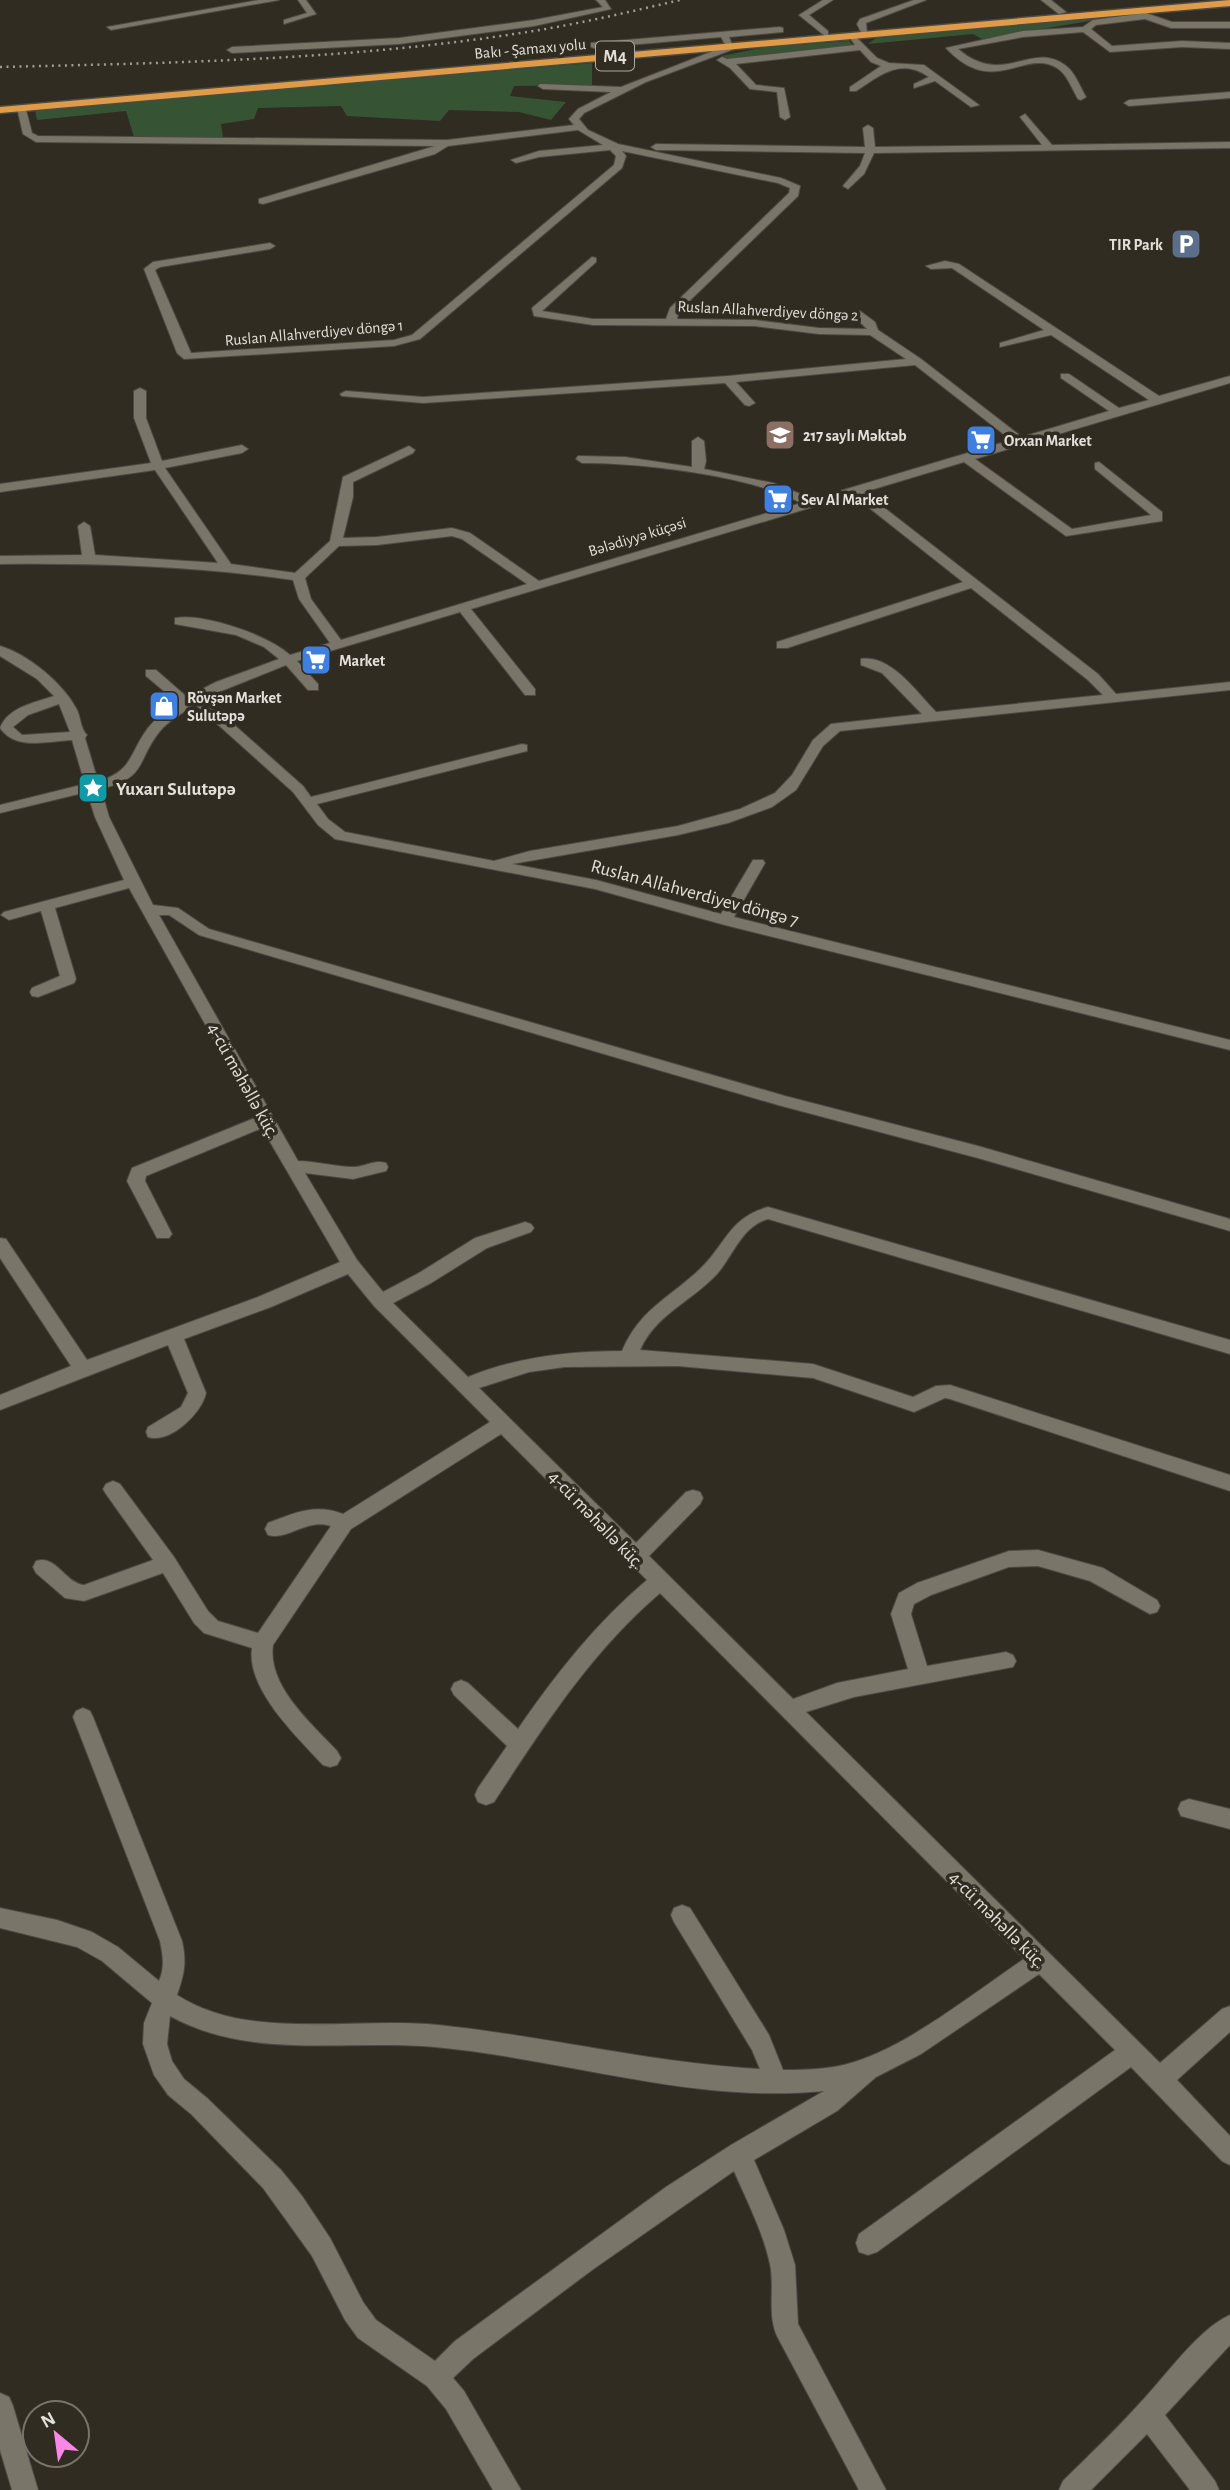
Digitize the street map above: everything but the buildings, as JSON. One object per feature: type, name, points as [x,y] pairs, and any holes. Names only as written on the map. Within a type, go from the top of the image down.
[{"type":"highway","name":"Bakı - Şamaxı yolu","points":[[0,105],[1208,0]]},
{"type":"highway","name":"Bakı - Şamaxı yolu","points":[[0,110],[728,41],[853,36],[1200,11],[1230,3]]},
{"type":"street","points":[[111,27],[275,0]]},
{"type":"street","points":[[287,22],[312,14],[302,0]]},
{"type":"street","points":[[232,50],[450,36],[607,9],[600,0]]},
{"type":"street","points":[[825,33],[803,15],[829,0]]},
{"type":"street","points":[[864,30],[861,24],[863,21],[922,0]]},
{"type":"street","points":[[1045,0],[1062,12]]},
{"type":"street","points":[[1081,97],[1065,71],[1057,64],[1037,63],[985,71],[951,48],[1023,34],[1085,29],[1093,23],[1144,14],[1171,29],[1230,25]]},
{"type":"street","points":[[1085,29],[1110,49],[1182,44],[1230,46]]},
{"type":"street","points":[[594,45],[728,41],[780,30]]},
{"type":"street","points":[[853,36],[874,60],[888,66],[921,67],[974,106]]},
{"type":"street","points":[[22,108],[28,134],[36,139],[447,143],[579,127],[574,119],[581,111],[708,54],[728,41]]},
{"type":"street","points":[[726,62],[862,47]]},
{"type":"street","points":[[708,54],[726,62],[753,87],[781,90],[785,117]]},
{"type":"street","points":[[853,89],[888,66]]},
{"type":"street","points":[[917,86],[937,77]]},
{"type":"street","points":[[543,86],[623,90]]},
{"type":"street","points":[[1129,103],[1230,95]]},
{"type":"street","points":[[1025,117],[1048,146]]},
{"type":"street","name":"Ruslan Allahverdiyev döngə 2","points":[[579,127],[612,146],[795,186],[794,194],[674,310],[670,323],[755,323],[811,330],[873,332],[917,360],[1019,441]]},
{"type":"street","points":[[848,186],[866,167],[872,150],[867,128]]},
{"type":"street","points":[[263,201],[432,152],[447,143]]},
{"type":"street","points":[[516,160],[539,154],[612,146],[872,150],[1230,145]]},
{"type":"street","name":"Ruslan Allahverdiyev döngə 1","points":[[270,246],[157,264],[149,269],[183,353],[188,357],[394,344],[416,337],[619,166],[621,156],[612,146]]},
{"type":"street","points":[[592,260],[536,310],[538,314],[593,322],[670,323]]},
{"type":"street","points":[[931,267],[945,264],[955,266],[1157,400]]},
{"type":"street","points":[[755,323],[768,309]]},
{"type":"street","points":[[856,313],[871,324],[873,332]]},
{"type":"street","points":[[1004,345],[1052,331]]},
{"type":"street","points":[[346,394],[423,400],[728,379],[917,360]]},
{"type":"street","points":[[1065,376],[1116,412]]},
{"type":"street","points":[[728,379],[750,403]]},
{"type":"street","name":"Bələdiyyə küçəsi","points":[[0,808],[62,792],[93,788],[126,777],[133,770],[153,730],[192,701],[290,659],[1230,379]]},
{"type":"street","points":[[140,391],[140,418],[158,466],[226,568]]},
{"type":"street","points":[[697,471],[700,461],[698,441]]},
{"type":"street","points":[[0,488],[158,466],[242,449]]},
{"type":"street","points":[[0,560],[89,558],[226,568],[298,577],[336,542],[346,497],[346,480],[409,450]]},
{"type":"street","points":[[965,457],[1070,533],[1158,518],[1099,466]]},
{"type":"street","points":[[582,459],[622,459],[697,471],[769,485],[810,503]]},
{"type":"street","points":[[854,490],[1093,677],[1112,697]]},
{"type":"street","points":[[84,526],[89,558]]},
{"type":"street","points":[[336,542],[377,541],[452,532],[466,536],[536,585]]},
{"type":"street","points":[[298,577],[305,599],[337,643]]},
{"type":"street","points":[[782,645],[973,583]]},
{"type":"street","points":[[463,607],[530,692]]},
{"type":"street","points":[[180,621],[255,636],[290,659],[313,687]]},
{"type":"street","name":"4-cü məhəllə küç.","points":[[0,650],[42,676],[62,698],[75,720],[102,817],[133,882],[293,1167],[351,1265],[380,1301],[1160,2079],[1230,2153]]},
{"type":"street","points":[[866,662],[887,670],[932,716]]},
{"type":"street","name":"Ruslan Allahverdiyev döngə 7","points":[[151,673],[192,701],[298,789],[331,831],[340,836],[596,885],[725,920],[1230,1045]]},
{"type":"street","points":[[498,865],[523,856],[641,838],[748,811],[784,795],[795,785],[827,732],[846,725],[1230,686]]},
{"type":"street","points":[[62,698],[19,713],[6,727],[12,735],[20,739],[80,735]]},
{"type":"street","points":[[308,802],[522,748]]},
{"type":"street","points":[[725,920],[758,863]]},
{"type":"street","points":[[9,915],[133,882]]},
{"type":"street","points":[[38,992],[68,979],[47,906]]},
{"type":"street","points":[[148,909],[173,911],[204,932],[737,1087],[1230,1225]]},
{"type":"street","points":[[163,1234],[136,1181],[138,1172],[266,1121]]},
{"type":"street","points":[[293,1167],[312,1166],[354,1173],[380,1167]]},
{"type":"street","points":[[628,1357],[635,1336],[652,1316],[670,1299],[704,1276],[746,1223],[757,1215],[768,1213],[1230,1347]]},
{"type":"street","points":[[380,1301],[425,1278],[481,1243],[524,1228]]},
{"type":"street","points":[[0,1244],[82,1368]]},
{"type":"street","points":[[0,1403],[82,1368],[308,1285],[351,1265]]},
{"type":"street","points":[[155,1432],[190,1411],[197,1402],[197,1393],[173,1334]]},
{"type":"street","points":[[466,1385],[495,1373],[538,1364],[628,1357],[673,1357],[814,1371],[915,1405],[937,1393],[950,1392],[1230,1483]]},
{"type":"street","points":[[330,1758],[300,1725],[266,1677],[261,1661],[263,1643],[344,1523],[504,1423]]},
{"type":"street","points":[[113,1489],[211,1627],[263,1643]]},
{"type":"street","points":[[635,1558],[693,1498]]},
{"type":"street","points":[[275,1529],[315,1514],[329,1515],[344,1523]]},
{"type":"street","points":[[920,1676],[901,1614],[906,1599],[924,1589],[1009,1559],[1038,1558],[1096,1574],[1150,1606]]},
{"type":"street","points":[[43,1567],[72,1592],[83,1593],[167,1563]]},
{"type":"street","points":[[486,1795],[575,1663],[630,1605],[659,1582]]},
{"type":"street","points":[[790,1710],[830,1693],[1006,1661]]},
{"type":"street","points":[[461,1689],[520,1744]]},
{"type":"street","points":[[83,1717],[175,1960],[174,1972],[156,2023],[155,2044],[162,2067],[176,2087],[245,2152],[293,2205],[321,2247],[354,2311],[367,2329],[436,2377],[462,2411],[508,2490]]},
{"type":"street","points":[[1189,1809],[1230,1819]]},
{"type":"street","points":[[682,1915],[761,2043],[776,2081]]},
{"type":"street","points":[[0,1918],[63,1932],[88,1941],[109,1954],[163,2000],[204,2021],[237,2029],[437,2036],[629,2068],[706,2077],[776,2081],[817,2080],[871,2068]]},
{"type":"street","points":[[436,2377],[464,2350],[667,2200],[739,2153],[829,2103],[871,2068],[903,2052],[1040,1961]]},
{"type":"street","points":[[1160,2079],[1204,2037],[1230,2017]]},
{"type":"street","points":[[868,2244],[1132,2052]]},
{"type":"street","points":[[739,2153],[781,2257],[784,2276],[782,2310],[786,2327],[873,2490]]},
{"type":"street","points":[[1072,2490],[1230,2328]]},
{"type":"street","points":[[0,2406],[25,2490]]},
{"type":"street","points":[[1147,2414],[1206,2490]]},
{"type":"green space","points":[[1120,16],[982,39],[973,34],[868,44],[876,38]]},
{"type":"green space","points":[[849,41],[853,45],[731,60],[721,56],[767,47]]},
{"type":"green space","points":[[592,63],[592,85],[514,86],[510,96],[566,102],[551,120],[519,112],[449,110],[440,121],[347,116],[341,106],[258,108],[254,119],[221,124],[223,137],[134,137],[126,111],[37,120],[35,110]]},
{"type":"railway","points":[[0,67],[257,59],[386,50],[535,31],[680,0]]},
{"type":"place","name":"TIR Park","points":[[1186,244]]},
{"type":"place","name":"217 saylı Məktəb","points":[[780,435]]},
{"type":"place","name":"Orxan Market","points":[[981,440]]},
{"type":"place","name":"Sev Al Market","points":[[778,499]]},
{"type":"place","name":"Market","points":[[316,660]]},
{"type":"place","name":"Rövşən Market Sulutəpə","points":[[164,706]]},
{"type":"place","name":"Yuxarı Sulutəpə","points":[[93,788]]}]
